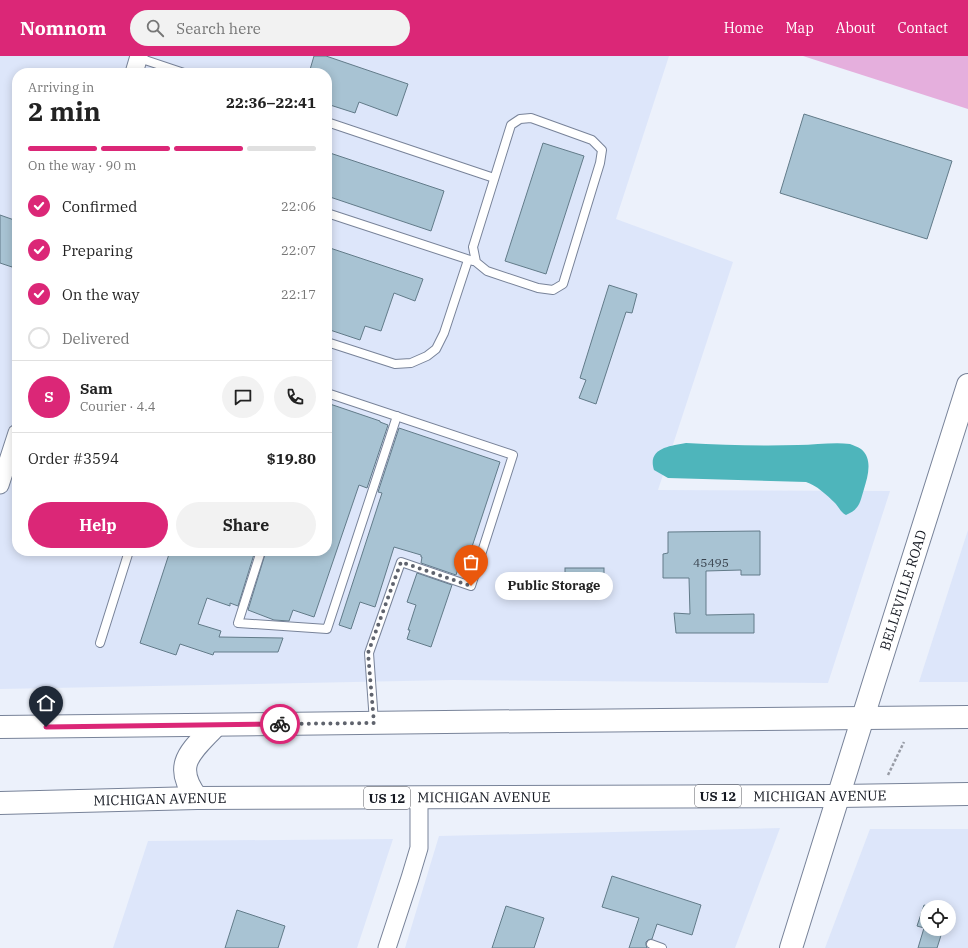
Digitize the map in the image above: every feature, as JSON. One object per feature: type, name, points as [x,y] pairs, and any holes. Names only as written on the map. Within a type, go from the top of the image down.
[{"type":"main road","name":"BELLEVILLE ROAD","points":[[791,948],[968,385]]},
{"type":"main road","points":[[0,727],[968,717]]},
{"type":"main road","points":[[197,798],[189,788],[185,775],[185,765],[191,752],[216,725]]},
{"type":"main road","name":"MICHIGAN AVENUE","points":[[0,803],[197,798],[839,796],[968,794]]},
{"type":"street","points":[[1,477],[12,458]]},
{"type":"street","points":[[387,948],[419,848],[419,798]]},
{"type":"lane","points":[[138,62],[163,68]]},
{"type":"lane","points":[[332,216],[472,261],[487,271],[538,288],[553,290],[563,284],[600,163],[602,150],[592,140],[531,118],[520,118],[511,125],[473,247],[472,261],[444,333],[436,348],[427,356],[411,363],[395,364],[332,344]]},
{"type":"lane","points":[[332,124],[494,178]]},
{"type":"lane","points":[[332,395],[513,455],[471,586],[401,562],[368,653],[374,723]]},
{"type":"lane","points":[[259,556],[238,623],[327,629],[397,416]]},
{"type":"lane","points":[[100,643],[127,556]]},
{"type":"lane","points":[[651,944],[662,948]]},
{"type":"path","points":[[888,775],[904,742]]},
{"type":"shaded area","points":[[0,56],[669,56],[616,219],[733,262],[658,490],[890,491],[828,683],[453,680],[0,689]]},
{"type":"shaded area","points":[[803,56],[968,56],[968,109]]},
{"type":"shaded area","points":[[968,530],[968,682],[919,682]]},
{"type":"shaded area","points":[[780,828],[735,948],[405,948],[439,836]]},
{"type":"shaded area","points":[[870,829],[968,829],[968,948],[825,948]]},
{"type":"shaded area","points":[[393,839],[357,948],[113,948],[148,841]]},
{"type":"water","points":[[686,443],[728,445],[850,444],[860,448],[865,453],[867,458],[868,473],[866,484],[859,505],[851,513],[846,515],[825,494],[814,485],[806,482],[668,478],[654,470],[654,457],[661,449]]},
{"type":"building","points":[[314,56],[326,56],[408,84],[397,116],[359,102],[355,113],[332,106],[332,68],[310,68]]},
{"type":"building","points":[[804,114],[952,161],[927,239],[780,193]]},
{"type":"building","points":[[543,143],[584,156],[546,274],[505,261]]},
{"type":"building","points":[[332,154],[444,191],[431,231],[332,198]]},
{"type":"building","points":[[0,215],[12,219],[12,267],[0,263]]},
{"type":"building","points":[[332,249],[423,279],[415,301],[394,293],[381,331],[365,326],[360,340],[332,331]]},
{"type":"building","points":[[609,285],[637,294],[632,313],[626,312],[596,404],[579,398],[586,380],[580,378]]},
{"type":"building","points":[[332,405],[388,425],[367,488],[359,485],[314,617],[293,610],[289,621],[274,620],[248,610],[264,556],[332,556]]},
{"type":"building","points":[[399,428],[500,462],[464,571],[458,569],[456,575],[421,563],[421,555],[394,547],[375,607],[360,602],[351,629],[339,625],[382,493],[378,492]]},
{"type":"building","points":[[760,531],[760,575],[741,575],[741,570],[706,571],[706,615],[754,614],[754,633],[676,633],[674,613],[690,614],[689,578],[663,578],[663,554],[668,553],[668,532]]},
{"type":"building","points":[[168,556],[253,556],[238,606],[230,603],[230,606],[207,598],[198,624],[221,631],[219,637],[283,638],[278,652],[214,652],[213,655],[180,644],[176,655],[140,643]]},
{"type":"building","points":[[565,568],[604,568],[604,594],[565,594]]},
{"type":"building","points":[[417,573],[452,585],[431,647],[407,639],[410,630],[408,630],[416,605],[407,602]]},
{"type":"building","points":[[612,876],[701,905],[692,935],[657,924],[652,939],[646,942],[647,948],[629,948],[639,918],[602,907]]},
{"type":"building","points":[[506,906],[544,918],[534,948],[492,948]]},
{"type":"building","points":[[237,910],[285,926],[278,948],[225,948]]},
{"type":"building","points":[[920,917],[920,927],[917,926]]},
{"type":"building","points":[[922,936],[941,936],[937,948],[918,948]]},
{"type":"way so far","points":[[280,724],[374,723],[368,653],[401,562],[471,586]]},
{"type":"place","name":"Public Storage","points":[[471,586]]},
{"type":"route","points":[[46,727],[280,724]]}]
